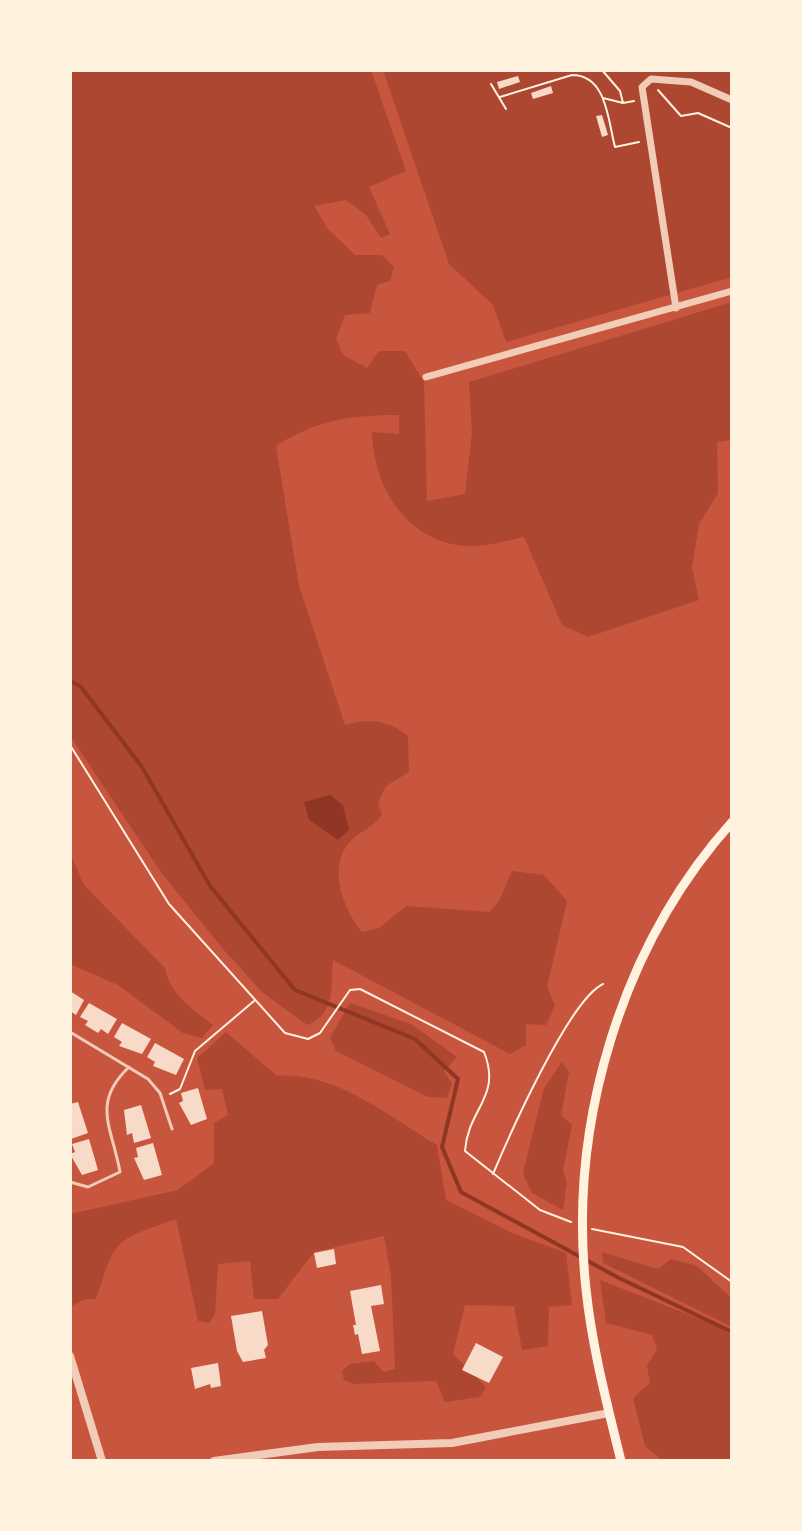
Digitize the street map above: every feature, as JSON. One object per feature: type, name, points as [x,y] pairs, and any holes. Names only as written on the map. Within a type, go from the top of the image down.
[{"type":"main road","points":[[621,1461],[593,1338],[583,1249],[583,1189],[595,1089],[627,997],[657,929],[703,855],[732,822]]},
{"type":"street","points":[[676,308],[642,87],[660,77],[691,82],[732,100]]},
{"type":"street","points":[[426,377],[732,291]]},
{"type":"street","points":[[70,1356],[102,1461]]},
{"type":"street","points":[[214,1461],[318,1447],[452,1443],[609,1413]]},
{"type":"lane","points":[[70,1032],[148,1079],[162,1098],[172,1129]]},
{"type":"lane","points":[[70,1182],[88,1187],[120,1172],[104,1105],[113,1082],[129,1067]]},
{"type":"path","points":[[562,70],[564,77]]},
{"type":"path","points":[[602,70],[610,76],[623,103]]},
{"type":"path","points":[[500,97],[564,77],[583,75],[595,82],[602,97],[615,147],[648,140]]},
{"type":"path","points":[[648,81],[681,116],[698,113],[732,128]]},
{"type":"path","points":[[491,84],[506,109]]},
{"type":"path","points":[[602,97],[623,103],[642,99]]},
{"type":"path","points":[[70,745],[169,904],[255,1000],[294,1038],[308,1039],[320,1033],[350,990],[360,989],[484,1052],[492,1070],[490,1089],[466,1136],[465,1151],[540,1210],[579,1225]]},
{"type":"path","points":[[493,1174],[546,1062],[591,993],[603,984]]},
{"type":"path","points":[[162,1098],[180,1089],[195,1051],[255,1000]]},
{"type":"path","points":[[592,1229],[683,1247],[732,1282]]},
{"type":"shaded area","points":[[70,70],[371,70],[406,171],[369,187],[390,234],[381,238],[366,215],[346,200],[314,206],[328,229],[355,255],[382,255],[394,267],[390,281],[377,285],[370,313],[345,315],[336,339],[343,355],[367,368],[379,351],[405,351],[424,382],[427,501],[465,494],[472,433],[469,382],[732,302],[732,440],[717,442],[718,493],[699,524],[692,567],[699,600],[588,637],[562,625],[524,537],[481,546],[446,542],[427,535],[397,508],[379,473],[372,432],[399,434],[399,415],[334,421],[305,430],[276,446],[299,586],[345,725],[378,722],[408,736],[409,772],[386,786],[378,803],[382,814],[349,843],[339,865],[340,889],[355,923],[362,932],[379,928],[406,906],[489,912],[499,901],[512,871],[544,875],[567,901],[547,987],[555,1005],[546,1025],[526,1024],[526,1045],[510,1054],[333,960],[328,1006],[317,1020],[307,1025],[262,992],[224,950],[163,875],[70,736]]},
{"type":"shaded area","points":[[383,70],[732,70],[732,277],[506,342],[493,305],[449,264]]},
{"type":"shaded area","points":[[330,795],[343,805],[349,830],[338,840],[309,820],[304,802]]},
{"type":"shaded area","points":[[70,853],[84,885],[165,968],[171,985],[183,1000],[213,1025],[202,1038],[183,1033],[118,985],[70,964]]},
{"type":"shaded area","points":[[350,1003],[411,1024],[457,1057],[444,1071],[452,1084],[447,1098],[428,1097],[336,1051],[330,1038]]},
{"type":"shaded area","points":[[226,1032],[277,1076],[319,1080],[340,1088],[437,1145],[446,1200],[512,1233],[566,1253],[572,1305],[549,1307],[548,1346],[522,1350],[514,1306],[465,1305],[453,1354],[486,1387],[480,1397],[445,1402],[436,1381],[353,1384],[344,1380],[342,1371],[350,1364],[374,1361],[383,1372],[395,1369],[391,1276],[384,1236],[314,1252],[278,1299],[254,1299],[250,1261],[218,1264],[215,1314],[209,1323],[198,1321],[176,1219],[140,1232],[120,1244],[108,1263],[96,1299],[85,1299],[70,1307],[70,1214],[178,1190],[214,1163],[214,1123],[228,1115],[222,1089],[205,1090],[197,1058]]},
{"type":"shaded area","points":[[562,1062],[569,1072],[561,1115],[572,1125],[563,1171],[567,1182],[563,1210],[532,1193],[523,1173],[544,1088]]},
{"type":"shaded area","points":[[602,1252],[658,1269],[671,1259],[697,1266],[732,1299],[732,1327],[603,1263]]},
{"type":"shaded area","points":[[600,1280],[718,1326],[732,1336],[732,1461],[663,1461],[645,1446],[633,1398],[650,1383],[647,1366],[657,1349],[652,1335],[606,1323]]},
{"type":"building","points":[[518,76],[520,82],[499,89],[497,82]]},
{"type":"building","points":[[551,86],[553,93],[533,99],[531,93]]},
{"type":"building","points":[[602,115],[608,135],[602,137],[596,116]]},
{"type":"building","points":[[70,991],[84,1000],[76,1015],[70,1011]]},
{"type":"building","points":[[89,1003],[117,1019],[108,1034],[101,1029],[98,1033],[85,1025],[88,1021],[80,1017]]},
{"type":"building","points":[[122,1023],[151,1039],[142,1054],[119,1046],[122,1042],[114,1037]]},
{"type":"building","points":[[155,1043],[184,1059],[176,1075],[153,1066],[155,1062],[147,1057]]},
{"type":"building","points":[[198,1088],[207,1119],[191,1125],[179,1103],[183,1101],[181,1093]]},
{"type":"building","points":[[78,1102],[88,1133],[71,1139],[70,1104]]},
{"type":"building","points":[[141,1105],[151,1138],[134,1143],[132,1133],[127,1135],[124,1110]]},
{"type":"building","points":[[89,1139],[98,1170],[82,1175],[70,1154],[75,1152],[72,1144]]},
{"type":"building","points":[[153,1143],[162,1175],[144,1180],[134,1158],[138,1157],[136,1148]]},
{"type":"building","points":[[334,1249],[336,1264],[317,1268],[314,1253]]},
{"type":"building","points":[[381,1285],[384,1304],[371,1306],[380,1351],[362,1354],[353,1325],[356,1325],[350,1291]]},
{"type":"building","points":[[262,1311],[268,1345],[264,1350],[266,1358],[243,1362],[237,1351],[231,1316]]},
{"type":"building","points":[[476,1343],[503,1357],[489,1383],[462,1370]]},
{"type":"building","points":[[218,1363],[221,1386],[211,1388],[210,1384],[195,1389],[191,1368]]},
{"type":"waterway","points":[[70,680],[81,687],[142,767],[210,886],[295,990],[415,1039],[458,1079],[442,1147],[461,1192],[619,1278],[732,1332]]}]
